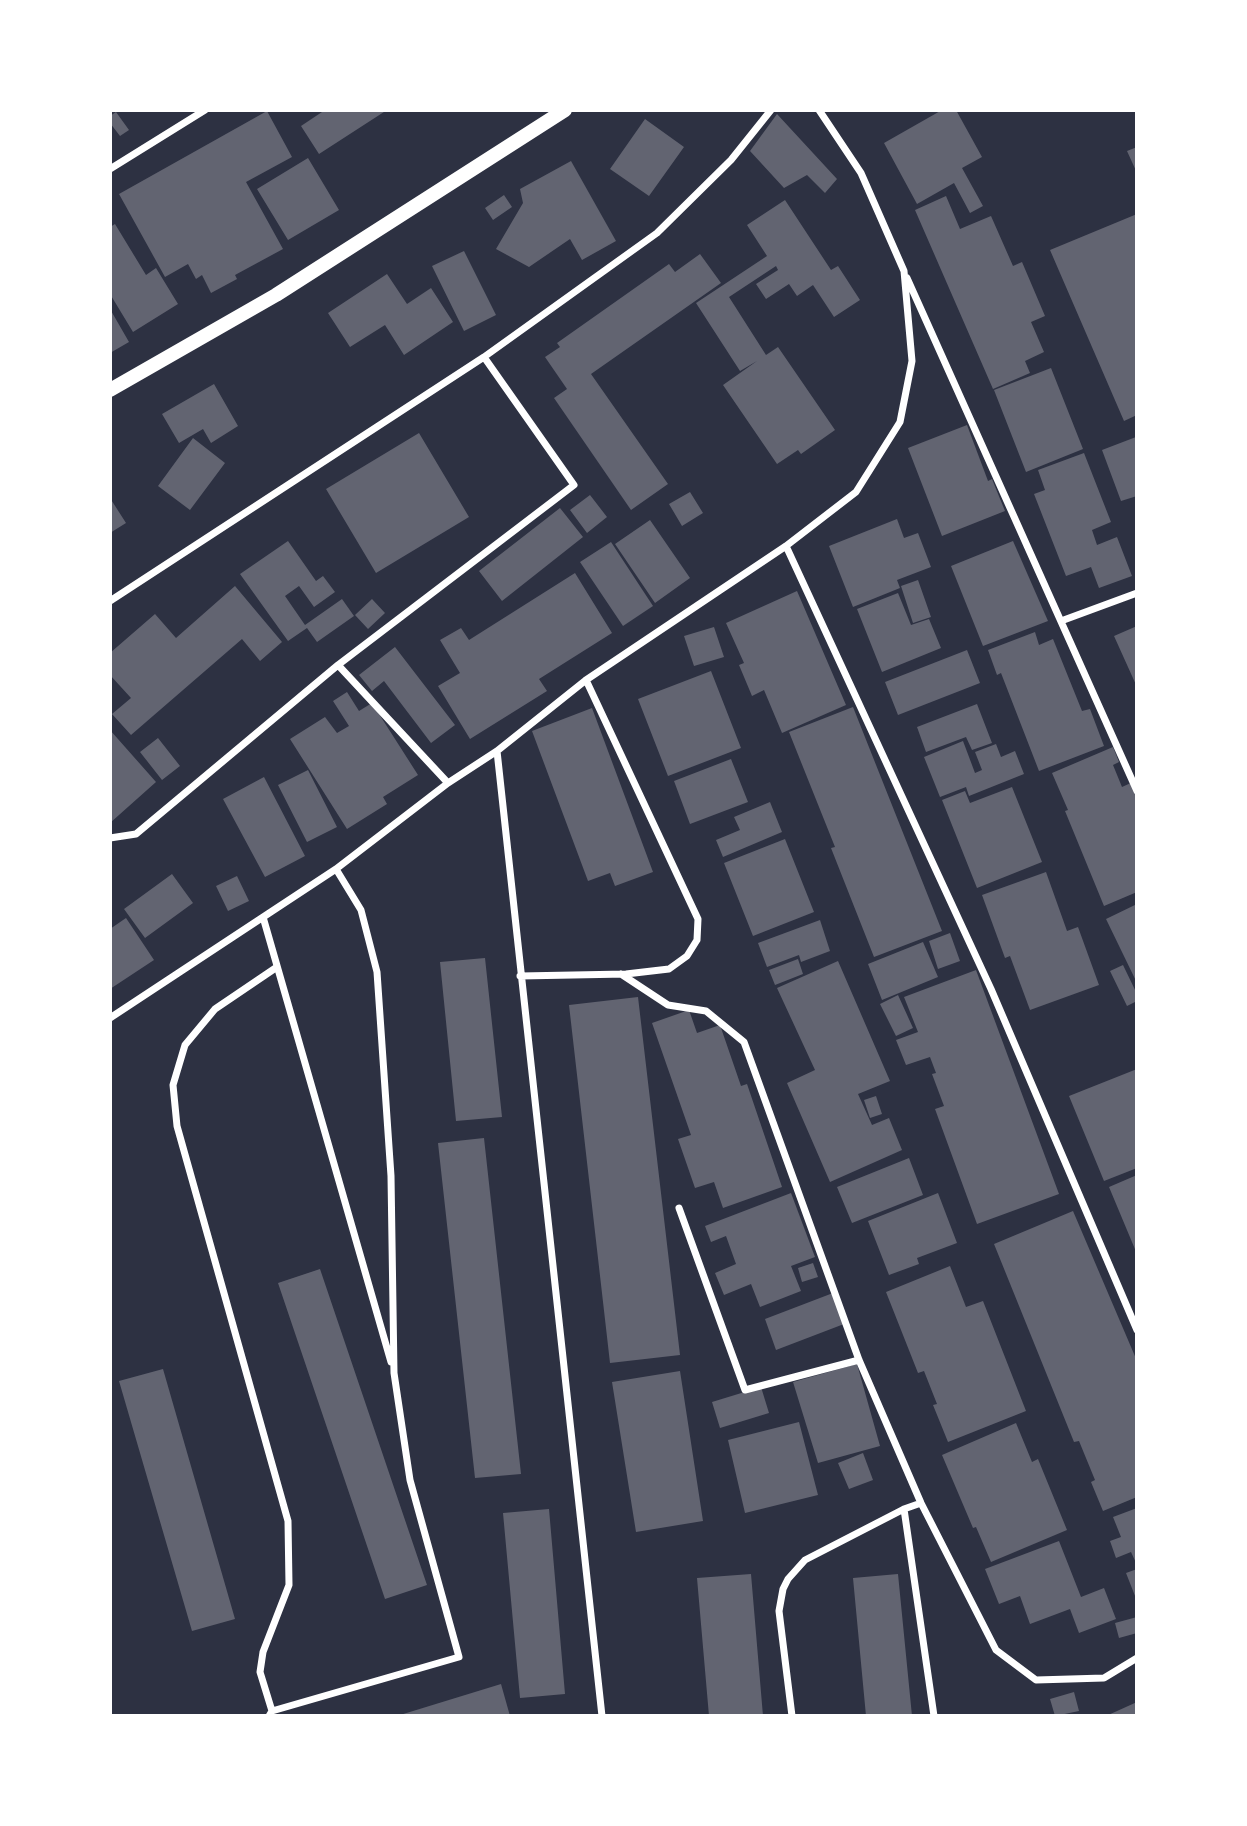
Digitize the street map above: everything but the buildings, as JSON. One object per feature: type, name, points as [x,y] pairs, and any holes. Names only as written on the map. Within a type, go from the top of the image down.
[{"type":"main road","points":[[110,390],[276,295],[565,110]]},
{"type":"street","points":[[110,169],[205,110]]},
{"type":"street","points":[[110,601],[484,357],[657,233],[731,160],[771,110]]},
{"type":"street","points":[[819,110],[861,173],[1137,791]]},
{"type":"street","points":[[110,1018],[336,869],[449,783],[497,751],[586,680],[786,546],[856,492],[900,422],[912,361],[904,271]]},
{"type":"street","points":[[110,838],[136,834],[338,665],[574,485],[484,357]]},
{"type":"street","points":[[786,546],[991,989],[1137,1331]]},
{"type":"street","points":[[1061,621],[1137,593]]},
{"type":"street","points":[[338,665],[449,783]]},
{"type":"street","points":[[520,976],[621,974],[669,969],[687,956],[697,940],[698,919],[586,680]]},
{"type":"street","points":[[497,751],[602,1716]]},
{"type":"street","points":[[336,869],[360,910],[377,972],[391,1176],[394,1373]]},
{"type":"street","points":[[263,917],[278,967],[394,1373],[410,1480],[459,1657],[270,1713],[260,1672],[263,1653],[289,1585],[288,1521],[177,1126],[173,1085],[185,1045],[215,1009],[278,967]]},
{"type":"street","points":[[621,974],[668,1005],[706,1011],[744,1042],[859,1360],[920,1503],[996,1650],[1036,1679],[1104,1678],[1137,1658]]},
{"type":"street","points":[[679,1208],[745,1390],[859,1360]]},
{"type":"street","points":[[792,1716],[779,1611],[783,1589],[788,1579],[805,1560],[920,1503]]},
{"type":"street","points":[[904,1509],[934,1716]]}]
